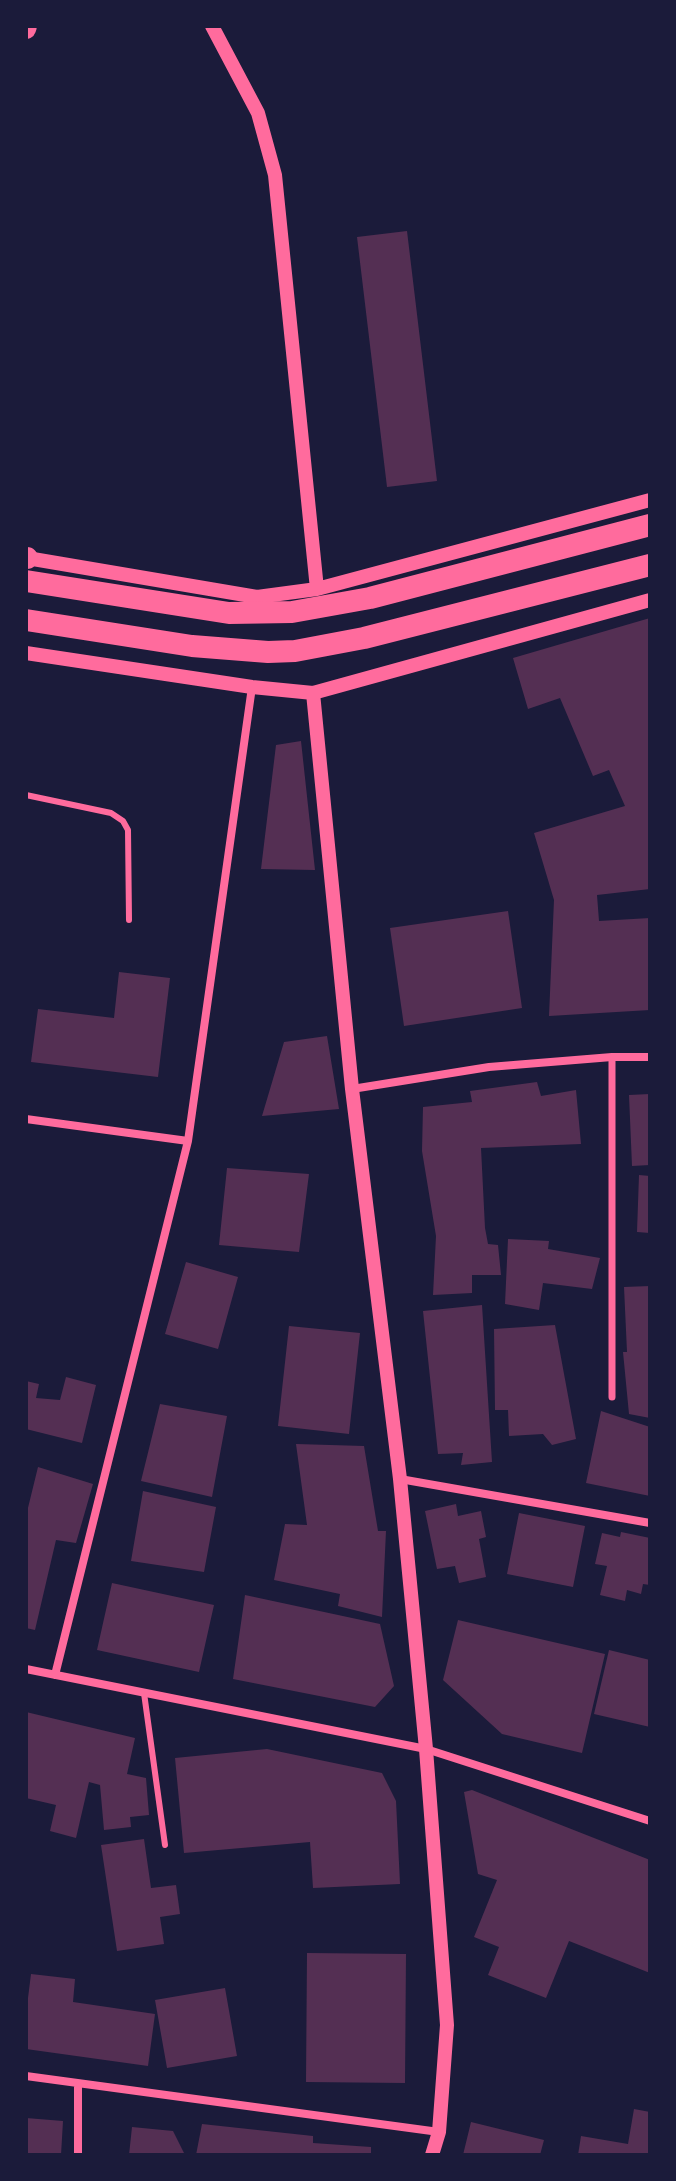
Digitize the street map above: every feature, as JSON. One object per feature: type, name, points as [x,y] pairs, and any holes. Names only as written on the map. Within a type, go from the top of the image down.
[{"type":"highway","points":[[26,581],[229,613],[292,612],[370,598],[650,525]]},
{"type":"highway","points":[[26,620],[192,646],[295,651],[364,638],[650,565]]},
{"type":"street","points":[[212,26],[258,113],[275,175],[317,589]]},
{"type":"street","points":[[26,558],[257,597],[317,589],[650,500]]},
{"type":"street","points":[[26,653],[252,687],[313,693],[650,600]]},
{"type":"street","points":[[55,1675],[188,1141],[252,687]]},
{"type":"street","points":[[313,693],[352,1089],[400,1479],[426,1749],[447,2025],[439,2132],[432,2155]]},
{"type":"street","points":[[612,1057],[612,1397]]},
{"type":"street","points":[[352,1089],[489,1067],[650,1057]]},
{"type":"street","points":[[26,1119],[188,1141]]},
{"type":"street","points":[[400,1479],[650,1523]]},
{"type":"street","points":[[26,1669],[426,1749],[650,1821]]},
{"type":"street","points":[[26,2076],[439,2132]]},
{"type":"street","points":[[78,2083],[78,2155]]},
{"type":"lane","points":[[26,795],[111,813],[123,821],[128,830],[129,920]]},
{"type":"lane","points":[[144,1693],[165,1845]]},
{"type":"building","points":[[407,231],[437,481],[387,487],[357,237]]},
{"type":"building","points":[[650,618],[650,889],[597,895],[599,921],[650,918],[650,1010],[549,1016],[554,900],[534,833],[625,806],[609,770],[593,776],[560,698],[528,709],[513,658]]},
{"type":"building","points":[[301,741],[315,870],[261,869],[276,745]]},
{"type":"building","points":[[508,911],[522,1008],[404,1026],[390,928]]},
{"type":"building","points":[[119,972],[170,978],[158,1077],[31,1062],[38,1009],[114,1018]]},
{"type":"building","points":[[327,1036],[339,1109],[262,1116],[284,1042]]},
{"type":"building","points":[[537,1082],[541,1096],[576,1090],[581,1144],[481,1148],[485,1228],[488,1244],[498,1245],[501,1275],[472,1275],[472,1293],[433,1295],[436,1236],[422,1151],[423,1107],[472,1102],[470,1091]]},
{"type":"building","points":[[650,1094],[650,1165],[632,1166],[629,1095]]},
{"type":"building","points":[[227,1168],[309,1174],[299,1252],[219,1245]]},
{"type":"building","points":[[639,1175],[650,1176],[650,1233],[637,1232]]},
{"type":"building","points":[[508,1239],[549,1241],[548,1249],[600,1258],[592,1289],[543,1283],[539,1310],[505,1304]]},
{"type":"building","points":[[186,1262],[238,1277],[218,1349],[165,1334]]},
{"type":"building","points":[[650,1286],[650,1418],[629,1414],[623,1352],[627,1352],[624,1287]]},
{"type":"building","points":[[482,1305],[492,1462],[461,1465],[463,1453],[438,1454],[423,1311]]},
{"type":"building","points":[[555,1325],[576,1439],[552,1445],[543,1434],[509,1436],[508,1410],[495,1410],[494,1329]]},
{"type":"building","points":[[289,1326],[360,1333],[349,1434],[278,1426]]},
{"type":"building","points":[[66,1377],[96,1385],[82,1443],[26,1429],[26,1381],[39,1384],[36,1398],[60,1400]]},
{"type":"building","points":[[160,1404],[227,1416],[212,1497],[141,1481]]},
{"type":"building","points":[[601,1411],[650,1427],[650,1496],[586,1483]]},
{"type":"building","points":[[296,1444],[364,1446],[378,1531],[386,1531],[382,1617],[338,1606],[340,1594],[274,1580],[285,1524],[307,1525]]},
{"type":"building","points":[[38,1467],[93,1484],[76,1543],[56,1540],[35,1630],[26,1628],[26,1516]]},
{"type":"building","points":[[143,1491],[216,1507],[204,1572],[131,1561]]},
{"type":"building","points":[[456,1504],[458,1516],[481,1511],[486,1537],[479,1539],[486,1577],[459,1583],[455,1566],[437,1569],[425,1511]]},
{"type":"building","points":[[519,1513],[585,1526],[573,1587],[507,1574]]},
{"type":"building","points":[[621,1532],[650,1538],[650,1585],[643,1584],[641,1594],[627,1590],[625,1601],[600,1595],[607,1566],[595,1564],[602,1533],[620,1537]]},
{"type":"building","points":[[112,1583],[214,1605],[199,1672],[97,1650]]},
{"type":"building","points":[[245,1595],[380,1624],[394,1686],[375,1707],[233,1679]]},
{"type":"building","points":[[458,1620],[605,1654],[582,1753],[502,1734],[443,1680]]},
{"type":"building","points":[[609,1650],[650,1660],[650,1727],[594,1714]]},
{"type":"building","points":[[26,1712],[135,1738],[127,1774],[146,1778],[149,1815],[130,1817],[131,1827],[104,1830],[100,1785],[89,1782],[76,1838],[50,1831],[56,1805],[26,1798]]},
{"type":"building","points":[[267,1749],[382,1773],[396,1801],[400,1884],[313,1888],[310,1842],[184,1853],[175,1758]]},
{"type":"building","points":[[472,1790],[650,1860],[650,1973],[569,1941],[546,1998],[488,1975],[499,1947],[474,1937],[497,1880],[478,1874],[464,1792]]},
{"type":"building","points":[[144,1839],[151,1888],[176,1885],[180,1914],[160,1917],[164,1944],[117,1951],[101,1845]]},
{"type":"building","points":[[307,1953],[406,1954],[405,2083],[306,2082]]},
{"type":"building","points":[[31,1974],[75,1979],[73,2002],[155,2014],[148,2066],[26,2049]]},
{"type":"building","points":[[225,1988],[237,2056],[167,2068],[155,2000]]},
{"type":"building","points":[[634,2109],[650,2112],[650,2155],[578,2155],[581,2136],[628,2144]]},
{"type":"building","points":[[26,2118],[63,2121],[61,2155],[26,2155]]},
{"type":"building","points":[[471,2122],[544,2140],[540,2155],[463,2155]]},
{"type":"building","points":[[202,2124],[313,2136],[313,2143],[371,2147],[371,2155],[196,2155]]},
{"type":"building","points":[[132,2127],[173,2131],[185,2155],[129,2155]]}]
